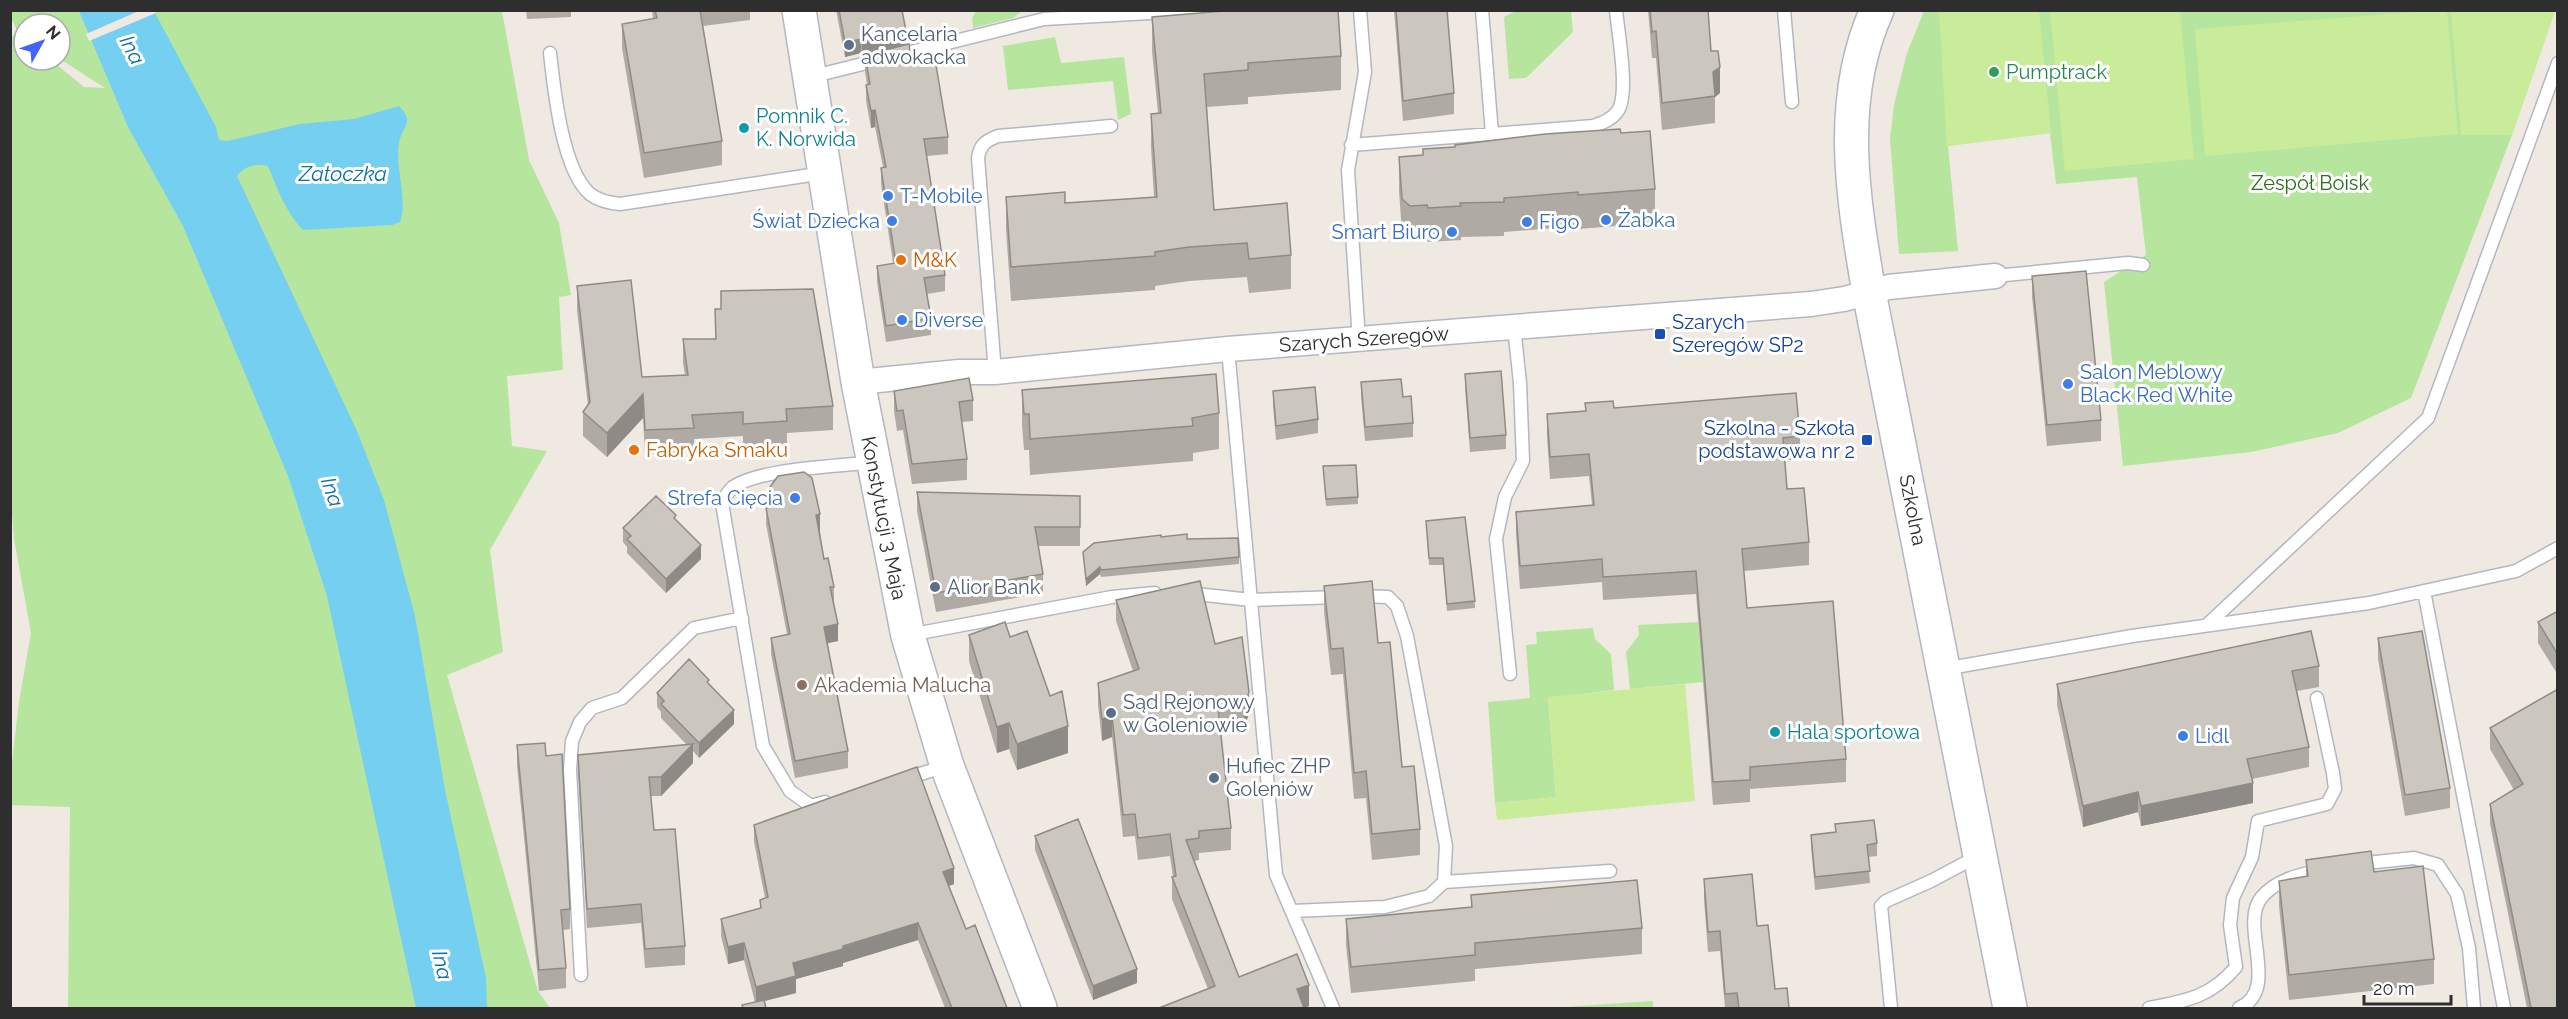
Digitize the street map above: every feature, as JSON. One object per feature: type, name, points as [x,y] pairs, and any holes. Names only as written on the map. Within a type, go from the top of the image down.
[{"type":"street","name":"Konstytucji 3 Maja","points":[[798,10],[826,172],[858,382],[908,636],[946,766],[1040,1008]]},
{"type":"street","name":"Szkolna","points":[[1877,10],[1860,64],[1852,108],[1850,158],[1855,205],[1869,292],[2010,1008]]},
{"type":"street","name":"Szarych Szeregów","points":[[858,382],[958,372],[995,372],[1228,350],[1811,304],[1844,299],[1889,287],[1995,276]]},
{"type":"lane","points":[[809,77],[1043,15],[1203,10]]},
{"type":"lane","points":[[1359,341],[1348,170],[1365,72],[1360,10]]},
{"type":"lane","points":[[1482,10],[1492,134]]},
{"type":"lane","points":[[1351,145],[1593,126],[1608,120],[1618,111],[1623,94],[1616,10]]},
{"type":"lane","points":[[1784,10],[1792,102]]},
{"type":"lane","points":[[550,53],[556,109],[569,156],[582,185],[600,200],[620,204],[826,172]]},
{"type":"lane","points":[[2208,624],[2428,418],[2558,63]]},
{"type":"lane","points":[[995,372],[978,158],[980,148],[986,140],[998,136],[1111,126]]},
{"type":"lane","points":[[1995,276],[2128,264],[2144,265]]},
{"type":"lane","points":[[1509,674],[1496,539],[1505,497],[1523,460],[1520,383],[1514,327]]},
{"type":"lane","points":[[1228,350],[1276,875],[1332,1008]]},
{"type":"lane","points":[[833,800],[812,806],[790,791],[763,746],[722,503],[730,489],[745,481],[771,474],[873,462]]},
{"type":"lane","points":[[1944,669],[2208,624],[2369,603],[2516,571],[2558,548]]},
{"type":"lane","points":[[2424,591],[2504,1008]]},
{"type":"lane","points":[[908,636],[1112,597],[1174,592],[1207,593],[1251,600],[1388,597],[1397,606],[1407,636],[1446,846],[1444,882]]},
{"type":"lane","points":[[581,975],[570,770],[572,741],[580,722],[592,708],[622,698],[694,628],[742,618]]},
{"type":"lane","points":[[2149,1008],[2182,1006],[2223,982],[2236,967],[2230,925],[2233,898],[2252,857],[2258,821],[2327,804],[2335,789],[2317,698]]},
{"type":"lane","points":[[888,784],[946,766]]},
{"type":"lane","points":[[1891,1008],[1881,906],[1886,901],[1931,881],[1980,855]]},
{"type":"lane","points":[[2239,1008],[2255,993],[2259,968],[2254,920],[2260,899],[2277,884],[2307,873],[2414,858],[2438,865],[2457,894],[2469,948],[2474,1008]]},
{"type":"lane","points":[[1292,911],[1385,907],[1429,896],[1444,882],[1610,871]]},
{"type":"green space","points":[[976,10],[1022,11],[1013,18],[973,28],[972,18]]},
{"type":"green space","points":[[11,11],[502,11],[529,160],[559,223],[571,295],[559,297],[563,370],[507,376],[512,446],[547,451],[490,550],[503,652],[447,675],[538,991],[550,1008],[409,1008],[408,1005],[408,1008],[68,1008],[70,807],[11,805],[11,771],[19,702],[31,633],[14,539],[11,500],[10,37],[12,36],[12,72],[66,72],[84,87],[105,88],[72,67],[72,12],[12,12],[12,20]]},
{"type":"green space","points":[[1516,11],[1571,11],[1573,32],[1526,78],[1509,79],[1504,17]]},
{"type":"green space","name":"Zespół Boisk","points":[[1924,11],[2555,11],[2512,135],[2411,398],[2338,433],[2251,452],[2123,466],[2104,282],[2146,255],[2137,177],[2056,184],[2050,133],[1948,146],[1958,251],[1899,254],[1890,139],[1894,105],[1907,53]]},
{"type":"green space","name":"Pumptrack","points":[[1939,11],[2039,11],[2051,133],[1947,146]]},
{"type":"green space","points":[[2050,11],[2180,11],[2194,159],[2065,171]]},
{"type":"green space","points":[[2447,11],[2458,134],[2205,156],[2195,29]]},
{"type":"green space","points":[[2451,11],[2555,11],[2512,135],[2461,135]]},
{"type":"green space","points":[[1055,37],[1061,63],[1124,57],[1131,114],[1118,120],[1113,81],[1008,90],[1003,46]]},
{"type":"green space","points":[[1698,622],[1703,682],[1630,689],[1626,652],[1639,635],[1638,625]]},
{"type":"green space","points":[[1593,628],[1595,639],[1611,654],[1614,690],[1548,698],[1556,797],[1495,803],[1488,702],[1530,698],[1526,645],[1537,644],[1536,632]]},
{"type":"green space","points":[[1685,684],[1695,801],[1497,820],[1495,803],[1556,797],[1548,697]]},
{"type":"green space","points":[[1653,1001],[1653,1008],[1550,1008]]},
{"type":"water","points":[[79,11],[154,11],[216,127],[219,140],[227,141],[300,124],[354,119],[399,106],[407,117],[398,152],[402,214],[400,222],[392,225],[303,230],[287,208],[268,166],[251,166],[237,176],[357,431],[384,500],[415,616],[445,790],[486,978],[487,1008],[416,1008],[327,596],[288,476],[183,226],[128,127]]},
{"type":"pier","points":[[141,10],[156,13],[89,41],[86,34]]},
{"type":"building","points":[[655,10],[700,10],[722,141],[644,153],[622,24],[657,18]]},
{"type":"building","points":[[839,10],[902,10],[906,31],[862,42],[861,39],[845,43]]},
{"type":"building","points":[[1236,10],[1338,10],[1341,56],[1248,63],[1248,70],[1204,74],[1214,210],[1287,203],[1291,255],[1249,259],[1247,243],[1189,247],[1155,252],[1155,256],[1011,267],[1006,197],[1065,192],[1065,203],[1157,197],[1151,114],[1161,113],[1152,17]]},
{"type":"building","points":[[1396,10],[1447,10],[1454,93],[1403,101]]},
{"type":"building","points":[[1650,10],[1708,10],[1711,51],[1718,51],[1720,67],[1713,72],[1715,96],[1662,103],[1656,31],[1652,32]]},
{"type":"building","points":[[909,44],[911,57],[934,53],[948,137],[924,139],[945,275],[924,278],[931,318],[886,326],[877,266],[896,263],[881,168],[886,167],[875,110],[871,111],[866,85],[870,84],[865,55]]},
{"type":"building","points":[[1620,129],[1621,133],[1650,131],[1655,189],[1504,198],[1504,202],[1460,203],[1461,206],[1428,208],[1427,205],[1410,206],[1402,199],[1399,157],[1423,155],[1423,149],[1455,147],[1455,145],[1545,134]]},
{"type":"building","name":"Salon Meblowy Black Red White","points":[[2086,271],[2101,420],[2047,425],[2032,276]]},
{"type":"building","points":[[631,280],[642,377],[688,375],[683,339],[716,339],[715,309],[721,309],[721,291],[813,289],[833,406],[786,409],[787,421],[743,424],[743,412],[692,415],[694,428],[645,430],[643,394],[607,433],[583,412],[590,402],[577,286]]},
{"type":"building","points":[[1501,371],[1506,435],[1470,438],[1465,374]]},
{"type":"building","points":[[1216,374],[1219,413],[1192,418],[1193,426],[1030,439],[1029,414],[1024,414],[1022,390]]},
{"type":"building","points":[[969,378],[973,400],[959,402],[967,459],[912,464],[903,410],[897,411],[894,391]]},
{"type":"building","points":[[1401,379],[1403,397],[1411,396],[1413,423],[1365,427],[1361,382]]},
{"type":"building","points":[[1315,387],[1318,419],[1276,426],[1273,391]]},
{"type":"building","points":[[1796,393],[1800,436],[1783,438],[1787,489],[1804,488],[1809,542],[1742,549],[1747,608],[1833,601],[1846,759],[1750,767],[1750,780],[1713,782],[1696,571],[1603,577],[1602,559],[1520,566],[1516,512],[1594,505],[1589,454],[1550,457],[1547,414],[1586,411],[1585,403],[1613,401],[1614,408]]},
{"type":"building","points":[[1356,465],[1358,497],[1326,499],[1323,466]]},
{"type":"building","points":[[804,472],[812,478],[820,514],[816,515],[824,559],[828,558],[834,587],[830,587],[838,624],[824,627],[848,751],[795,761],[771,638],[790,634],[766,508],[770,507],[767,491],[778,476]]},
{"type":"building","points":[[917,492],[1080,496],[1080,527],[1035,527],[1043,574],[936,593]]},
{"type":"building","points":[[656,496],[676,515],[674,518],[701,545],[666,579],[627,539],[631,536],[623,528]]},
{"type":"building","points":[[1465,517],[1475,601],[1447,604],[1443,558],[1429,558],[1426,521]]},
{"type":"building","points":[[1187,534],[1187,539],[1238,538],[1239,557],[1101,570],[1100,567],[1086,579],[1083,552],[1094,543]]},
{"type":"building","points":[[1200,581],[1215,644],[1242,637],[1249,692],[1244,705],[1218,708],[1231,828],[1199,831],[1199,838],[1186,840],[1239,977],[1297,954],[1309,985],[1297,989],[1304,1008],[1159,1008],[1215,986],[1172,877],[1176,876],[1170,834],[1138,838],[1135,814],[1123,815],[1112,716],[1102,719],[1098,683],[1139,669],[1116,600]]},
{"type":"building","points":[[1372,581],[1378,643],[1390,642],[1402,767],[1414,766],[1420,829],[1372,834],[1366,771],[1354,773],[1343,648],[1331,649],[1324,586]]},
{"type":"building","points":[[2558,611],[2558,655],[2538,622]]},
{"type":"building","points":[[1005,622],[1010,637],[1027,631],[1050,696],[1062,691],[1068,726],[1017,744],[1009,723],[997,727],[969,635]]},
{"type":"building","name":"Lidl","points":[[2311,631],[2319,666],[2292,671],[2309,747],[2247,759],[2253,783],[2141,806],[2138,792],[2083,806],[2057,684]]},
{"type":"building","points":[[2422,631],[2450,788],[2405,795],[2378,638]]},
{"type":"building","points":[[689,659],[734,710],[699,743],[661,704],[664,701],[657,693]]},
{"type":"building","points":[[2558,689],[2558,1008],[2531,1008],[2490,804],[2523,784],[2490,728]]},
{"type":"building","points":[[545,743],[546,756],[562,754],[570,909],[561,910],[566,968],[539,970],[517,745]]},
{"type":"building","points":[[693,744],[661,777],[649,777],[654,830],[675,829],[685,946],[645,949],[641,904],[587,909],[578,755]]},
{"type":"building","points":[[917,767],[954,868],[943,872],[966,929],[975,925],[1007,1008],[952,1008],[918,923],[843,946],[843,949],[793,963],[796,976],[756,987],[744,943],[728,947],[721,919],[761,908],[760,900],[768,897],[754,825]]},
{"type":"building","points":[[1078,819],[1137,969],[1093,986],[1035,836]]},
{"type":"building","points":[[1874,820],[1877,843],[1867,845],[1870,871],[1815,877],[1811,835],[1836,832],[1835,824]]},
{"type":"building","points":[[2371,851],[2374,872],[2423,866],[2434,959],[2289,975],[2279,881],[2308,876],[2306,860]]},
{"type":"building","points":[[1752,874],[1757,926],[1768,925],[1775,989],[1787,988],[1789,1008],[1739,1008],[1737,993],[1725,994],[1720,931],[1708,932],[1704,879]]},
{"type":"building","points":[[1637,880],[1642,928],[1475,943],[1475,955],[1351,967],[1346,919],[1472,907],[1471,895]]},
{"type":"building","points":[[764,1000],[766,1008],[743,1008],[742,1005]]},
{"type":"place","name":"Kancelaria adwokacka","points":[[849,45]]},
{"type":"place","name":"Pumptrack","points":[[1994,72]]},
{"type":"place","name":"Pomnik C. K. Norwida","points":[[744,128]]},
{"type":"place","name":"T-Mobile","points":[[888,196]]},
{"type":"place","name":"Żabka","points":[[1606,220]]},
{"type":"place","name":"Świat Dziecka","points":[[892,221]]},
{"type":"place","name":"Figo","points":[[1527,222]]},
{"type":"place","name":"Smart Biuro","points":[[1452,232]]},
{"type":"place","name":"M&K","points":[[901,260]]},
{"type":"place","name":"Diverse","points":[[902,320]]},
{"type":"place","name":"Szarych Szeregów SP2","points":[[1660,334]]},
{"type":"place","name":"Salon Meblowy Black Red White","points":[[2068,384]]},
{"type":"place","name":"Szkolna - Szkoła podstawowa nr 2","points":[[1867,440]]},
{"type":"place","name":"Fabryka Smaku","points":[[634,450]]},
{"type":"place","name":"Strefa Cięcia","points":[[795,498]]},
{"type":"place","name":"Alior Bank","points":[[935,587]]},
{"type":"place","name":"Akademia Malucha","points":[[802,685]]},
{"type":"place","name":"Sąd Rejonowy w Goleniowie","points":[[1111,713]]},
{"type":"place","name":"Hala sportowa","points":[[1775,732]]},
{"type":"place","name":"Lidl","points":[[2183,736]]},
{"type":"place","name":"Hufiec ZHP Goleniów","points":[[1214,778]]},
{"type":"water label","name":"Ina","points":[[132,50]]},
{"type":"water label","name":"Zatoczka","points":[[343,174]]},
{"type":"water label","name":"Ina","points":[[332,492]]},
{"type":"water label","name":"Ina","points":[[442,965]]}]
